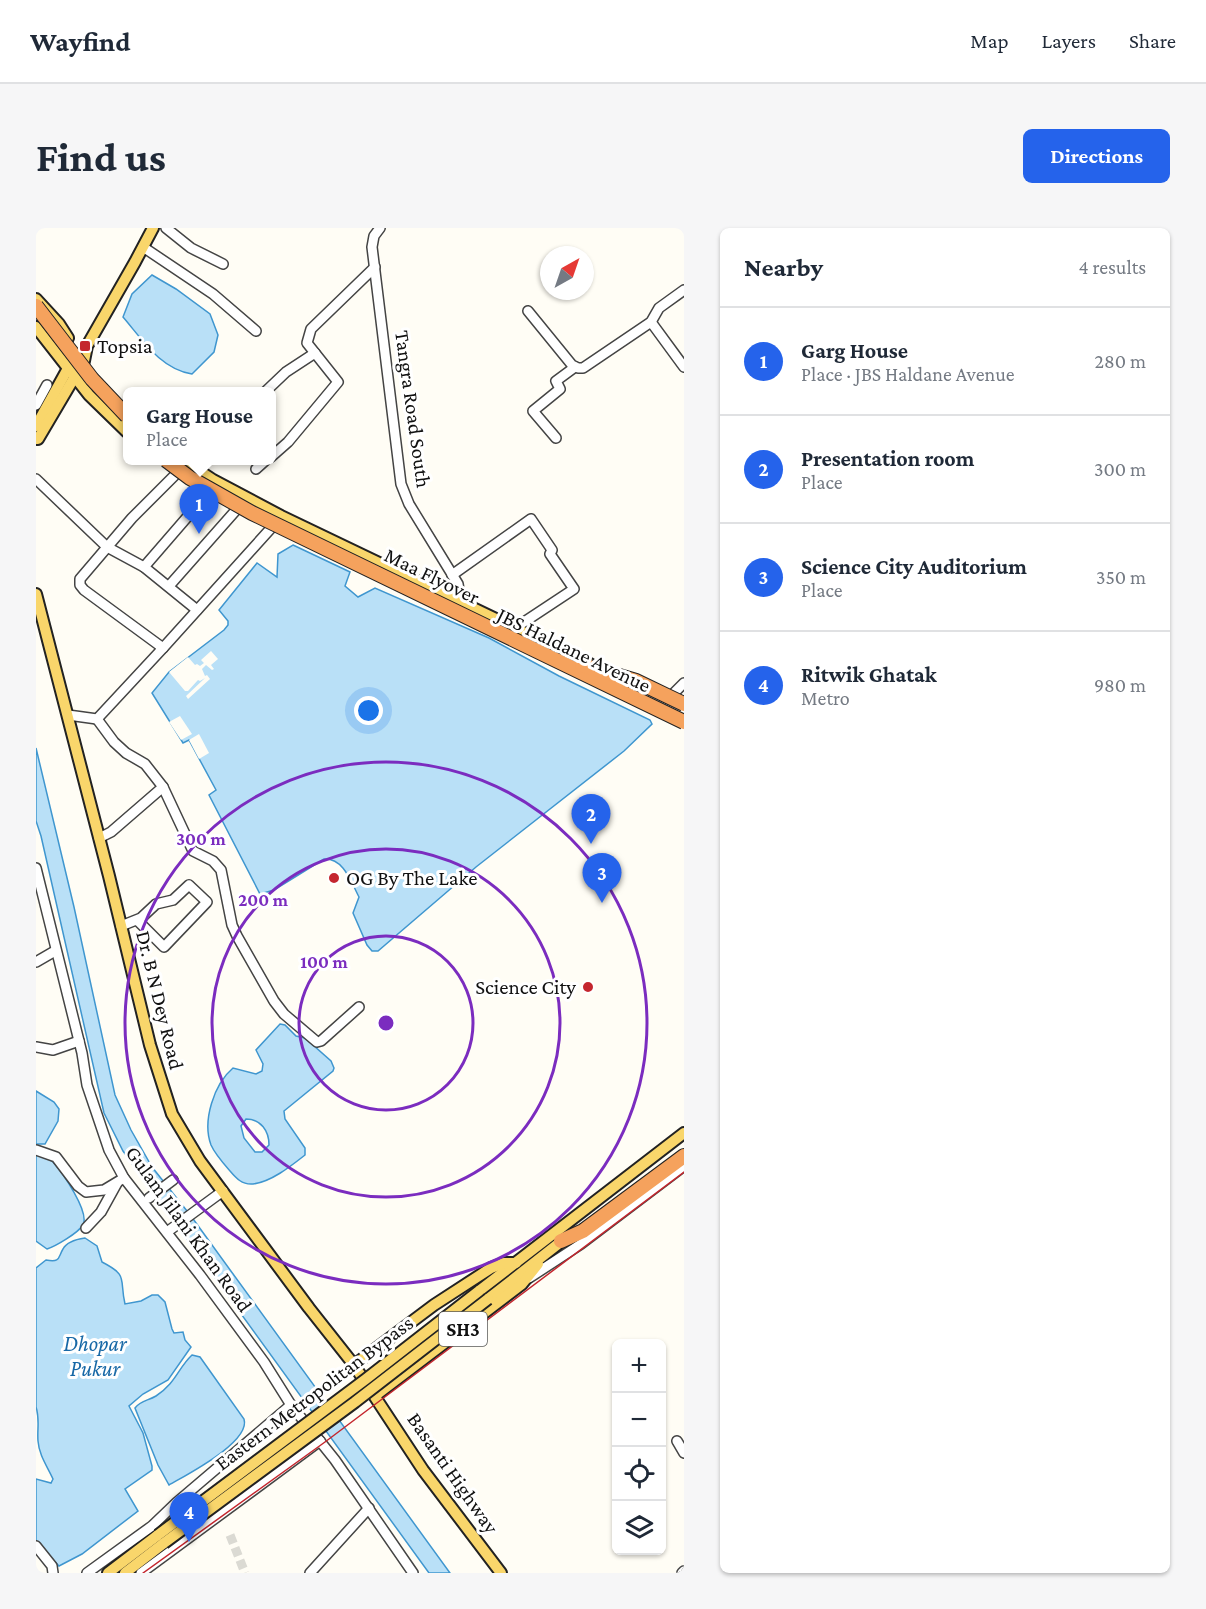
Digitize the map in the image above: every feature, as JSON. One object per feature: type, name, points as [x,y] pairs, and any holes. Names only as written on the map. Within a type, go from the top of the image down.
[{"type":"highway","points":[[36,306],[92,379],[123,412]]},
{"type":"highway","points":[[36,319],[92,391],[123,426]]},
{"type":"highway","name":"Maa Flyover","points":[[173,465],[190,478],[252,513],[684,723]]},
{"type":"highway","name":"Maa Flyover","points":[[178,466],[239,498],[684,714]]},
{"type":"highway","points":[[582,665],[636,681],[684,704]]},
{"type":"highway","points":[[561,1241],[583,1231],[684,1156]]},
{"type":"main road","points":[[36,439],[153,228]]},
{"type":"main road","points":[[36,299],[123,404]]},
{"type":"main road","points":[[36,327],[71,373],[110,417],[123,427]]},
{"type":"main road","points":[[36,426],[51,388],[71,373]]},
{"type":"main road","name":"JBS Haldane Avenue","points":[[190,465],[213,480],[281,516],[684,709]]},
{"type":"main road","name":"JBS Haldane Avenue","points":[[178,466],[208,493],[237,509],[456,613],[576,674],[684,723]]},
{"type":"main road","name":"Dr. B N Dey Road","points":[[36,594],[150,1044],[170,1107],[200,1161],[281,1272],[354,1365]]},
{"type":"main road","name":"Eastern Metropolitan Bypass","points":[[108,1573],[161,1539],[366,1379],[483,1295],[516,1263],[684,1133]]},
{"type":"main road","name":"SH3","points":[[375,1395],[527,1279],[543,1256],[684,1148]]},
{"type":"main road","points":[[483,1295],[543,1256]]},
{"type":"main road","name":"SH3","points":[[354,1365],[434,1305],[491,1268],[504,1263],[516,1263]]},
{"type":"main road","name":"Basanti Highway","points":[[354,1365],[423,1470],[501,1573]]},
{"type":"main road","points":[[125,1573],[161,1539]]},
{"type":"street","points":[[166,228],[191,248],[223,264]]},
{"type":"street","name":"Tangra Road South","points":[[380,228],[373,242],[375,267],[401,484],[409,504],[458,584],[461,602]]},
{"type":"street","points":[[143,247],[213,294],[256,331]]},
{"type":"street","points":[[276,453],[288,442],[338,382],[307,343],[311,329],[375,267]]},
{"type":"street","points":[[556,438],[533,411],[560,389],[556,381],[575,367],[588,366],[651,322],[659,308],[684,290]]},
{"type":"street","points":[[528,311],[575,367]]},
{"type":"street","points":[[651,322],[684,367]]},
{"type":"street","points":[[270,387],[286,372],[315,353]]},
{"type":"street","points":[[36,380],[51,388],[36,405]]},
{"type":"street","points":[[256,469],[260,465]]},
{"type":"street","points":[[163,648],[106,607],[80,585],[80,579],[178,466]]},
{"type":"street","points":[[36,479],[107,547],[144,567],[197,610]]},
{"type":"street","points":[[144,567],[208,493]]},
{"type":"street","points":[[169,586],[237,509]]},
{"type":"street","points":[[452,575],[531,519],[552,550],[550,554],[574,589],[515,628]]},
{"type":"street","points":[[97,719],[273,526]]},
{"type":"street","points":[[456,613],[461,602]]},
{"type":"street","points":[[674,693],[684,683]]},
{"type":"street","points":[[68,715],[97,719],[114,742],[144,764],[163,787],[190,847],[197,854],[213,861],[221,870],[233,929],[280,1009],[317,1042],[359,1007]]},
{"type":"street","points":[[99,838],[111,832],[163,787]]},
{"type":"street","name":"Gulam Jilani Khan Road","points":[[36,868],[79,1041],[87,1085],[120,1180],[170,1230],[264,1362],[291,1405],[369,1508],[408,1571]]},
{"type":"street","points":[[121,926],[137,920],[156,904],[172,900],[189,885],[207,902],[164,947],[137,920]]},
{"type":"street","points":[[36,962],[55,951]]},
{"type":"street","points":[[36,1047],[53,1050],[79,1041]]},
{"type":"street","points":[[36,1150],[56,1156],[78,1186],[86,1192],[104,1190],[120,1180]]},
{"type":"street","points":[[527,1279],[581,1244],[684,1166]]},
{"type":"street","points":[[86,1228],[101,1212],[120,1180]]},
{"type":"street","points":[[149,1198],[173,1180]]},
{"type":"street","points":[[170,1230],[223,1191]]},
{"type":"street","points":[[87,1573],[152,1526],[291,1405]]},
{"type":"street","points":[[141,1573],[320,1441]]},
{"type":"street","points":[[677,1441],[684,1454]]},
{"type":"street","points":[[310,1573],[369,1508]]},
{"type":"street","points":[[36,1546],[52,1566],[53,1573]]},
{"type":"water","points":[[152,275],[210,314],[218,335],[214,352],[192,374],[161,360],[123,317],[132,294]]},
{"type":"water","points":[[293,545],[350,572],[345,586],[358,597],[375,588],[489,638],[559,676],[650,720],[652,724],[624,751],[476,867],[378,951],[372,951],[367,945],[353,913],[359,897],[346,872],[337,862],[324,859],[274,890],[260,894],[209,795],[216,790],[189,740],[183,743],[152,693],[169,672],[224,630],[228,621],[219,610],[257,563],[277,577],[278,554]]},
{"type":"water","points":[[36,748],[115,1095],[131,1130],[152,1167],[191,1216],[450,1573],[429,1573],[123,1151],[104,1113],[36,821]]},
{"type":"water","points":[[280,1024],[285,1025],[296,1036],[305,1038],[331,1061],[334,1068],[284,1111],[285,1119],[305,1148],[305,1155],[274,1177],[260,1183],[249,1184],[237,1178],[217,1155],[211,1145],[208,1125],[215,1093],[233,1068],[256,1074],[262,1071],[263,1064],[256,1050]],"holes":[[[246,1119],[260,1124],[268,1135],[269,1145],[262,1152],[255,1152],[244,1138],[241,1126]]]},
{"type":"water","points":[[36,1091],[54,1102],[59,1109],[58,1121],[45,1144],[36,1144]]},
{"type":"water","points":[[36,1153],[51,1160],[62,1174],[79,1202],[84,1219],[83,1225],[77,1232],[47,1249],[36,1241]]},
{"type":"water","name":"Dhopar Pukur","points":[[85,1238],[97,1246],[102,1262],[120,1275],[125,1304],[158,1295],[165,1302],[174,1333],[183,1332],[185,1340],[191,1347],[168,1380],[143,1394],[129,1406],[143,1433],[152,1466],[152,1470],[125,1489],[138,1511],[82,1554],[59,1566],[36,1542],[36,1479],[51,1483],[53,1479],[38,1441],[36,1268],[46,1260],[57,1260],[70,1242]]},
{"type":"water","points":[[192,1355],[200,1357],[244,1419],[243,1428],[238,1438],[216,1457],[169,1485],[158,1465],[135,1408],[163,1391]]},
{"type":"pier","points":[[211,651],[218,659],[211,665],[214,669],[206,665],[202,669],[205,676],[207,675],[210,679],[188,699],[186,696],[205,678],[198,680],[188,691],[185,691],[169,672],[188,657],[195,665],[200,666],[204,663],[201,660]]},
{"type":"pier","points":[[180,716],[192,734],[181,740],[169,722]]},
{"type":"pier","points":[[199,734],[209,753],[199,759],[189,740]]},
{"type":"tunnel","points":[[230,1535],[245,1573]]},
{"type":"railway","points":[[143,1573],[325,1442],[684,1172]]},
{"type":"place","name":"Topsia","points":[[85,346]]},
{"type":"place","name":"Garg House","points":[[199,534]]},
{"type":"place","name":"Presentation room","points":[[591,844]]},
{"type":"place","name":"OG By The Lake","points":[[334,878]]},
{"type":"place","name":"Science City Auditorium","points":[[602,903]]},
{"type":"place","name":"Science City","points":[[588,987]]},
{"type":"place","name":"Ritwik Ghatak","points":[[189,1542]]}]
